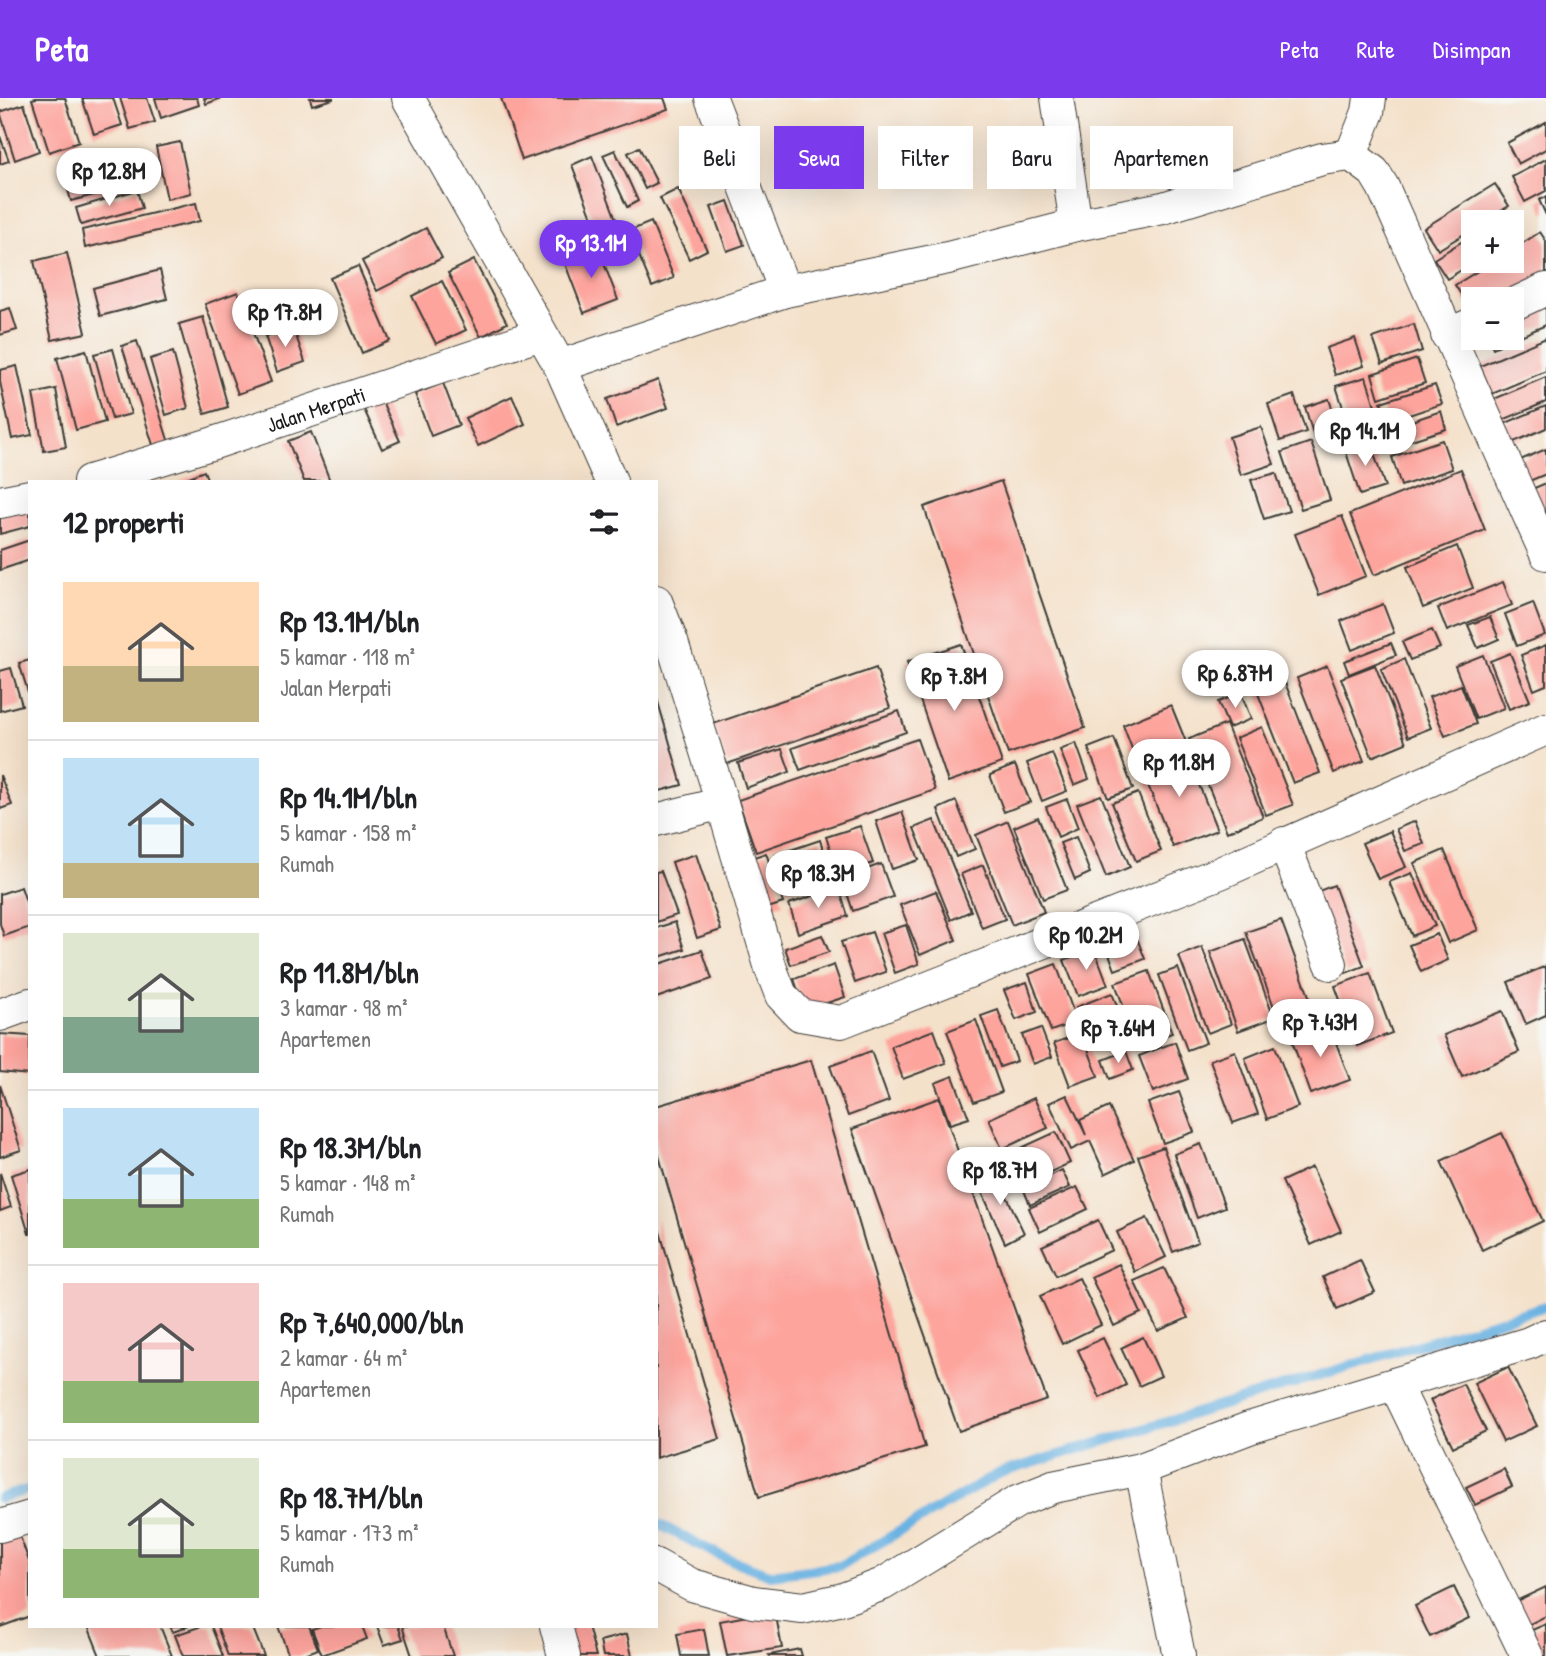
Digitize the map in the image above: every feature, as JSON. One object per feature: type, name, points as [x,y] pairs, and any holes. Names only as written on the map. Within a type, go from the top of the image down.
[{"type":"street","points":[[408,98],[560,366],[611,480]]},
{"type":"street","points":[[711,98],[785,290]]},
{"type":"street","points":[[1057,98],[1076,225]]},
{"type":"street","points":[[1351,155],[1368,112],[1370,98]]},
{"type":"street","points":[[560,366],[785,290],[948,258],[1076,225],[1163,208],[1321,159],[1351,155],[1374,172],[1460,329],[1546,554]]},
{"type":"street","points":[[1524,299],[1546,289]]},
{"type":"street","name":"Jalan Merpati","points":[[92,480],[214,443],[541,334]]},
{"type":"street","points":[[0,502],[28,496]]},
{"type":"street","points":[[658,606],[672,642],[781,995],[800,1015],[841,1022],[1220,873],[1546,729]]},
{"type":"street","points":[[658,819],[722,803]]},
{"type":"street","points":[[1284,843],[1331,964]]},
{"type":"street","points":[[0,1015],[28,1005]]},
{"type":"street","points":[[658,1566],[692,1585],[753,1602],[803,1608],[843,1600],[883,1584],[1018,1502],[1053,1487],[1141,1469],[1249,1428],[1529,1343],[1546,1335]]},
{"type":"street","points":[[1395,1384],[1527,1656]]},
{"type":"street","points":[[1141,1469],[1179,1656]]},
{"type":"street","points":[[0,1526],[28,1518]]},
{"type":"street","points":[[556,1628],[564,1656]]},
{"type":"building","points":[[65,98],[79,142],[49,152],[32,99]]},
{"type":"building","points":[[82,98],[113,98],[122,125],[94,134]]},
{"type":"building","points":[[120,98],[147,98],[155,122],[130,129]]},
{"type":"building","points":[[155,98],[197,98],[199,105],[161,118]]},
{"type":"building","points":[[204,98],[222,98],[206,104]]},
{"type":"building","points":[[310,98],[333,98],[333,99],[312,105]]},
{"type":"building","points":[[501,98],[664,98],[668,109],[522,160]]},
{"type":"building","points":[[24,104],[39,151],[15,160],[0,112]]},
{"type":"building","points":[[1546,122],[1546,149],[1518,164],[1507,143]]},
{"type":"building","points":[[0,136],[9,161],[0,164]]},
{"type":"building","points":[[180,142],[191,193],[167,199],[156,147]]},
{"type":"building","points":[[639,147],[657,183],[645,189],[628,153]]},
{"type":"building","points":[[615,150],[638,201],[627,207],[603,155]]},
{"type":"building","points":[[128,154],[136,184],[71,201],[63,171]]},
{"type":"building","points":[[592,156],[624,240],[604,248],[572,165]]},
{"type":"building","points":[[1546,159],[1546,191],[1525,202],[1512,177]]},
{"type":"building","points":[[1495,184],[1509,206],[1502,210],[1461,210],[1461,236],[1438,250],[1424,228]]},
{"type":"building","points":[[678,189],[707,250],[689,259],[660,198]]},
{"type":"building","points":[[137,190],[142,208],[81,225],[76,208]]},
{"type":"building","points":[[1546,197],[1546,215],[1539,200]]},
{"type":"building","points":[[728,201],[744,245],[727,251],[711,207]]},
{"type":"building","points":[[196,203],[200,221],[85,248],[82,230]]},
{"type":"building","points":[[651,222],[674,278],[652,287],[629,231]]},
{"type":"building","points":[[426,228],[442,258],[377,291],[362,261]]},
{"type":"building","points":[[1540,232],[1546,241],[1546,275],[1524,289],[1461,287],[1461,294],[1455,285],[1474,273],[1524,273],[1524,242]]},
{"type":"building","points":[[1461,242],[1461,270],[1447,279],[1434,259]]},
{"type":"building","points":[[598,248],[618,300],[584,313],[564,261]]},
{"type":"building","points":[[67,253],[86,333],[52,340],[34,261]]},
{"type":"building","points":[[474,260],[507,323],[481,337],[448,273]]},
{"type":"building","points":[[358,266],[390,341],[362,353],[330,278]]},
{"type":"building","points":[[160,270],[167,299],[100,316],[93,288]]},
{"type":"building","points":[[442,281],[466,330],[436,344],[412,296]]},
{"type":"building","points":[[238,292],[271,382],[238,394],[205,304]]},
{"type":"building","points":[[1543,303],[1546,325],[1524,335],[1524,311]]},
{"type":"building","points":[[10,308],[17,330],[0,335],[0,311]]},
{"type":"building","points":[[203,317],[228,407],[205,414],[179,324]]},
{"type":"building","points":[[1414,324],[1422,351],[1382,364],[1373,338]]},
{"type":"building","points":[[293,327],[305,362],[277,372],[265,336]]},
{"type":"building","points":[[1355,338],[1364,366],[1335,375],[1326,348]]},
{"type":"building","points":[[1546,338],[1546,371],[1492,394],[1480,366],[1518,350],[1524,350],[1524,347]]},
{"type":"building","points":[[137,341],[169,443],[154,448],[122,346]]},
{"type":"building","points":[[113,349],[131,414],[112,419],[94,354]]},
{"type":"building","points":[[86,350],[105,422],[76,430],[57,358]]},
{"type":"building","points":[[173,352],[188,408],[166,415],[150,359]]},
{"type":"building","points":[[1417,359],[1425,383],[1379,398],[1372,374]]},
{"type":"building","points":[[17,366],[32,435],[12,439],[0,370]]},
{"type":"building","points":[[1366,377],[1382,428],[1353,438],[1336,386]]},
{"type":"building","points":[[1546,377],[1546,402],[1503,420],[1494,399]]},
{"type":"building","points":[[658,380],[668,408],[616,427],[607,399]]},
{"type":"building","points":[[443,383],[459,425],[431,436],[415,394]]},
{"type":"building","points":[[1435,385],[1442,404],[1388,422],[1381,402]]},
{"type":"building","points":[[56,389],[66,447],[44,451],[33,394]]},
{"type":"building","points":[[1294,395],[1306,432],[1280,441],[1268,404]]},
{"type":"building","points":[[512,396],[525,424],[478,446],[465,418]]},
{"type":"building","points":[[380,397],[400,441],[382,449],[362,405]]},
{"type":"building","points":[[1329,399],[1339,429],[1314,437],[1305,407]]},
{"type":"building","points":[[1546,406],[1546,428],[1507,445],[1499,426]]},
{"type":"building","points":[[1441,411],[1446,429],[1396,445],[1391,428]]},
{"type":"building","points":[[1261,427],[1274,464],[1241,475],[1229,437]]},
{"type":"building","points":[[311,432],[330,480],[304,480],[288,441]]},
{"type":"building","points":[[1442,440],[1452,469],[1401,486],[1392,457]]},
{"type":"building","points":[[1370,441],[1385,487],[1360,495],[1345,449]]},
{"type":"building","points":[[1311,442],[1330,500],[1301,509],[1282,452]]},
{"type":"building","points":[[1546,449],[1546,474],[1527,482],[1518,461]]},
{"type":"building","points":[[1461,469],[1485,530],[1374,575],[1350,514]]},
{"type":"building","points":[[204,471],[208,480],[182,480]]},
{"type":"building","points":[[1276,473],[1289,511],[1264,519],[1251,480]]},
{"type":"building","points":[[1001,481],[1085,728],[1008,754],[924,507]]},
{"type":"building","points":[[1546,483],[1546,521],[1523,493]]},
{"type":"building","points":[[28,508],[28,527],[0,534],[0,516]]},
{"type":"building","points":[[1342,516],[1366,576],[1319,595],[1295,534]]},
{"type":"building","points":[[28,541],[28,561],[0,570],[0,550]]},
{"type":"building","points":[[1457,546],[1473,588],[1423,608],[1407,567]]},
{"type":"building","points":[[1503,582],[1512,605],[1447,631],[1438,608]]},
{"type":"building","points":[[1533,603],[1545,635],[1517,646],[1505,614]]},
{"type":"building","points":[[1383,604],[1394,633],[1352,650],[1341,621]]},
{"type":"building","points":[[1490,617],[1499,639],[1478,648],[1468,625]]},
{"type":"building","points":[[1432,630],[1440,648],[1410,660],[1402,642]]},
{"type":"building","points":[[1391,643],[1396,655],[1349,674],[1344,661]]},
{"type":"building","points":[[961,644],[1002,763],[948,782],[907,662]]},
{"type":"building","points":[[1546,645],[1546,685],[1534,690],[1521,655]]},
{"type":"building","points":[[1510,653],[1530,701],[1509,709],[1490,661]]},
{"type":"building","points":[[1483,655],[1504,708],[1476,719],[1455,666]]},
{"type":"building","points":[[1404,659],[1431,728],[1408,737],[1381,669]]},
{"type":"building","points":[[28,661],[28,692],[19,663]]},
{"type":"building","points":[[1375,665],[1406,743],[1372,757],[1341,678]]},
{"type":"building","points":[[1327,666],[1364,761],[1334,773],[1297,678]]},
{"type":"building","points":[[11,668],[22,705],[0,711],[0,671]]},
{"type":"building","points":[[876,668],[890,708],[727,764],[713,724]]},
{"type":"building","points":[[1284,680],[1320,773],[1293,783],[1257,691]]},
{"type":"building","points":[[1461,685],[1476,724],[1445,736],[1429,697]]},
{"type":"building","points":[[1241,693],[1251,719],[1229,728],[1218,702]]},
{"type":"building","points":[[658,702],[682,785],[658,791]]},
{"type":"building","points":[[1171,705],[1186,742],[1137,762],[1123,725]]},
{"type":"building","points":[[899,711],[906,732],[800,770],[792,748]]},
{"type":"building","points":[[1226,724],[1263,817],[1227,832],[1189,739]]},
{"type":"building","points":[[1262,727],[1293,805],[1266,815],[1236,738]]},
{"type":"building","points":[[1114,738],[1133,789],[1108,798],[1088,748]]},
{"type":"building","points":[[917,739],[935,790],[756,852],[738,800]]},
{"type":"building","points":[[1076,743],[1089,779],[1074,785],[1060,750]]},
{"type":"building","points":[[782,749],[790,772],[746,788],[738,763]]},
{"type":"building","points":[[1185,750],[1217,830],[1173,847],[1141,768]]},
{"type":"building","points":[[1052,753],[1067,791],[1042,801],[1027,763]]},
{"type":"building","points":[[1015,765],[1030,802],[1004,812],[990,775]]},
{"type":"building","points":[[0,775],[12,805],[0,809]]},
{"type":"building","points":[[1138,793],[1161,851],[1136,861],[1112,803]]},
{"type":"building","points":[[1101,795],[1130,867],[1106,877],[1077,804]]},
{"type":"building","points":[[1067,799],[1078,828],[1058,837],[1046,807]]},
{"type":"building","points":[[956,801],[975,849],[956,857],[938,809]]},
{"type":"building","points":[[902,812],[919,860],[892,869],[876,821]]},
{"type":"building","points":[[1038,817],[1067,890],[1043,899],[1014,827]]},
{"type":"building","points":[[934,820],[971,911],[951,920],[914,828]]},
{"type":"building","points":[[1008,821],[1044,912],[1012,925],[976,835]]},
{"type":"building","points":[[1415,821],[1424,844],[1405,851],[1396,829]]},
{"type":"building","points":[[860,826],[873,863],[839,874],[826,837]]},
{"type":"building","points":[[1390,831],[1406,867],[1378,879],[1362,843]]},
{"type":"building","points":[[1076,837],[1090,873],[1075,880],[1060,843]]},
{"type":"building","points":[[820,840],[831,874],[787,889],[776,855]]},
{"type":"building","points":[[1444,850],[1478,930],[1448,943],[1414,863]]},
{"type":"building","points":[[766,853],[783,903],[759,911],[742,861]]},
{"type":"building","points":[[696,854],[721,930],[697,938],[672,862]]},
{"type":"building","points":[[881,864],[893,897],[853,911],[842,878]]},
{"type":"building","points":[[983,865],[1005,919],[982,928],[961,874]]},
{"type":"building","points":[[661,871],[677,915],[658,921],[658,872]]},
{"type":"building","points":[[1412,873],[1435,926],[1412,936],[1389,882]]},
{"type":"building","points":[[1334,885],[1364,966],[1346,973],[1316,892]]},
{"type":"building","points":[[21,887],[28,907],[28,928],[4,936],[0,924],[0,894]]},
{"type":"building","points":[[839,887],[848,916],[798,933],[789,904]]},
{"type":"building","points":[[936,891],[956,940],[920,955],[900,905]]},
{"type":"building","points":[[1281,920],[1317,1018],[1283,1031],[1246,932]]},
{"type":"building","points":[[675,922],[684,949],[658,957],[658,927]]},
{"type":"building","points":[[906,925],[919,964],[895,973],[881,933]]},
{"type":"building","points":[[872,932],[886,972],[855,983],[841,942]]},
{"type":"building","points":[[1135,933],[1145,959],[1115,970],[1105,943]]},
{"type":"building","points":[[1437,934],[1448,960],[1421,972],[1409,945]]},
{"type":"building","points":[[822,935],[829,952],[791,965],[785,948]]},
{"type":"building","points":[[1245,939],[1274,1018],[1238,1031],[1210,952]]},
{"type":"building","points":[[1202,947],[1231,1024],[1208,1033],[1179,956]]},
{"type":"building","points":[[1094,948],[1108,985],[1078,996],[1064,960]]},
{"type":"building","points":[[702,950],[712,979],[658,997],[658,964]]},
{"type":"building","points":[[1056,964],[1077,1022],[1051,1031],[1029,974]]},
{"type":"building","points":[[834,965],[845,997],[805,1010],[794,979]]},
{"type":"building","points":[[1546,966],[1546,1015],[1526,1024],[1508,982]]},
{"type":"building","points":[[1178,968],[1206,1043],[1187,1050],[1159,975]]},
{"type":"building","points":[[1149,971],[1172,1033],[1138,1046],[1115,983]]},
{"type":"building","points":[[1370,973],[1392,1033],[1357,1046],[1335,986]]},
{"type":"building","points":[[1027,982],[1037,1012],[1016,1020],[1004,990]]},
{"type":"building","points":[[1112,993],[1126,1029],[1089,1042],[1076,1007]]},
{"type":"building","points":[[998,1010],[1017,1061],[1000,1067],[981,1016]]},
{"type":"building","points":[[1502,1011],[1519,1052],[1462,1077],[1444,1035]]},
{"type":"building","points":[[976,1020],[1002,1092],[974,1102],[947,1031]]},
{"type":"building","points":[[1329,1024],[1350,1080],[1311,1094],[1291,1038]]},
{"type":"building","points":[[1041,1028],[1052,1057],[1033,1064],[1022,1035]]},
{"type":"building","points":[[934,1030],[946,1063],[903,1079],[891,1046]]},
{"type":"building","points":[[1082,1033],[1098,1076],[1070,1086],[1054,1043]]},
{"type":"building","points":[[0,1034],[28,1036],[28,1075],[0,1072]]},
{"type":"building","points":[[1175,1042],[1188,1079],[1153,1092],[1139,1056]]},
{"type":"building","points":[[1275,1046],[1298,1107],[1267,1119],[1245,1058]]},
{"type":"building","points":[[871,1051],[889,1101],[848,1116],[830,1066]]},
{"type":"building","points":[[1126,1051],[1133,1070],[1110,1079],[1103,1060]]},
{"type":"building","points":[[1235,1051],[1258,1114],[1233,1123],[1210,1060]]},
{"type":"building","points":[[811,1060],[925,1447],[759,1497],[658,1153],[658,1105]]},
{"type":"building","points":[[953,1076],[969,1118],[950,1124],[935,1083]]},
{"type":"building","points":[[0,1085],[21,1150],[0,1157]]},
{"type":"building","points":[[1179,1092],[1194,1132],[1163,1143],[1148,1103]]},
{"type":"building","points":[[1067,1095],[1086,1135],[1080,1120],[1109,1107],[1134,1160],[1105,1174],[1090,1141],[1071,1150],[1049,1103]]},
{"type":"building","points":[[939,1098],[1047,1400],[959,1431],[852,1129]]},
{"type":"building","points":[[1034,1098],[1048,1128],[1002,1149],[989,1119]]},
{"type":"building","points":[[1056,1132],[1070,1163],[1018,1187],[1004,1156]]},
{"type":"building","points":[[1502,1133],[1543,1221],[1482,1250],[1441,1161]]},
{"type":"building","points":[[1201,1144],[1225,1207],[1197,1218],[1174,1154]]},
{"type":"building","points":[[1163,1147],[1198,1242],[1173,1252],[1138,1156]]},
{"type":"building","points":[[1312,1167],[1341,1231],[1311,1245],[1282,1181]]},
{"type":"building","points":[[28,1170],[28,1231],[11,1175]]},
{"type":"building","points":[[1062,1170],[1070,1187],[1030,1205],[1023,1188]]},
{"type":"building","points":[[995,1171],[1024,1233],[1005,1243],[976,1179]]},
{"type":"building","points":[[0,1173],[11,1207],[0,1211]]},
{"type":"building","points":[[1077,1187],[1088,1209],[1040,1232],[1029,1208]]},
{"type":"building","points":[[1147,1218],[1166,1257],[1135,1272],[1117,1232]]},
{"type":"building","points":[[1098,1220],[1112,1250],[1056,1276],[1042,1246]]},
{"type":"building","points":[[658,1225],[720,1439],[658,1457]]},
{"type":"building","points":[[1360,1260],[1375,1292],[1337,1309],[1323,1277]]},
{"type":"building","points":[[1119,1264],[1141,1313],[1114,1326],[1091,1277]]},
{"type":"building","points":[[1164,1268],[1188,1318],[1158,1331],[1134,1281]]},
{"type":"building","points":[[1079,1278],[1101,1325],[1062,1344],[1040,1296]]},
{"type":"building","points":[[1143,1337],[1161,1376],[1139,1386],[1121,1348]]},
{"type":"building","points":[[1103,1338],[1126,1385],[1100,1398],[1078,1350]]},
{"type":"building","points":[[1508,1367],[1537,1426],[1503,1442],[1474,1383]]},
{"type":"building","points":[[1463,1384],[1486,1431],[1453,1447],[1430,1400]]},
{"type":"building","points":[[1504,1469],[1512,1487],[1475,1505],[1466,1487]]},
{"type":"building","points":[[17,1528],[28,1558],[28,1617],[0,1627],[0,1535]]},
{"type":"building","points":[[1454,1587],[1469,1618],[1430,1637],[1415,1606]]},
{"type":"building","points":[[1546,1587],[1546,1616],[1524,1627],[1512,1603]]},
{"type":"building","points":[[775,1611],[782,1648],[727,1656],[720,1621]]},
{"type":"building","points":[[1546,1624],[1546,1656],[1544,1656],[1532,1630]]},
{"type":"building","points":[[89,1628],[161,1628],[172,1656],[100,1656]]},
{"type":"building","points":[[196,1628],[212,1628],[223,1656],[183,1656],[175,1635]]},
{"type":"building","points":[[218,1628],[253,1628],[264,1656],[228,1656]]},
{"type":"building","points":[[279,1628],[310,1628],[318,1649],[300,1656],[289,1656]]},
{"type":"building","points":[[363,1628],[367,1639],[322,1655],[312,1629]]},
{"type":"building","points":[[378,1628],[399,1628],[403,1639],[384,1645]]},
{"type":"building","points":[[403,1628],[444,1628],[453,1656],[412,1656]]},
{"type":"building","points":[[559,1628],[589,1628],[596,1656],[566,1656]]},
{"type":"building","points":[[704,1629],[709,1656],[681,1656],[677,1634]]},
{"type":"building","points":[[627,1634],[632,1656],[603,1656],[600,1641]]},
{"type":"building","points":[[800,1649],[802,1656],[769,1655]]},
{"type":"waterway","points":[[658,1524],[723,1557],[771,1575],[840,1566],[1000,1473],[1546,1306]]},
{"type":"waterway","points":[[0,1498],[28,1490]]}]
